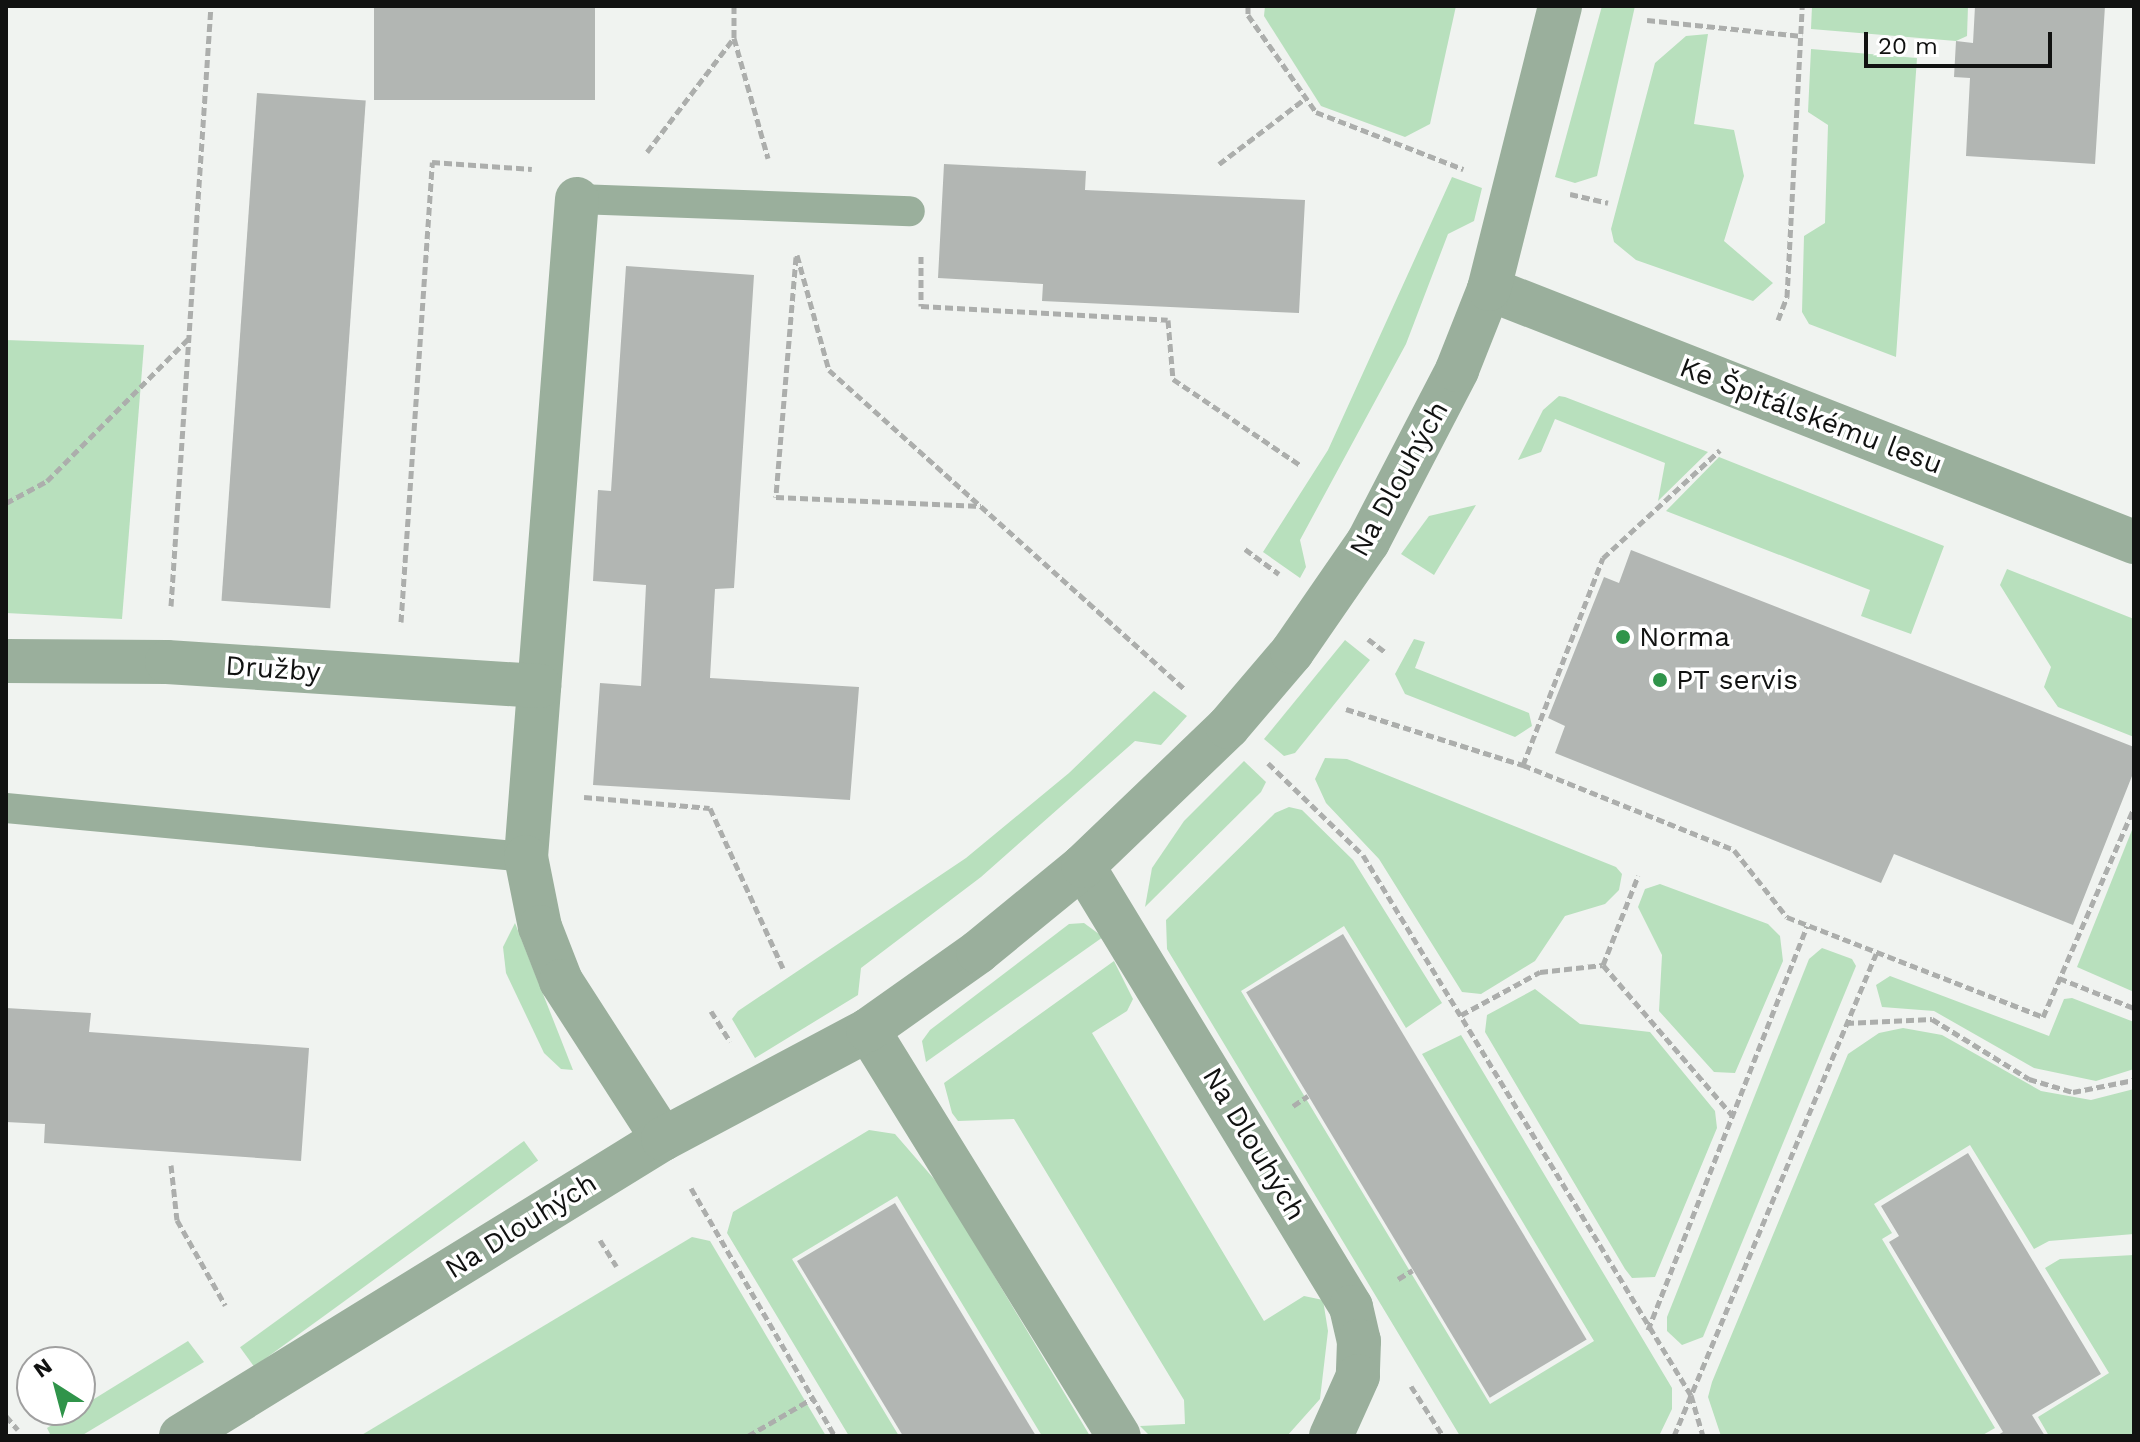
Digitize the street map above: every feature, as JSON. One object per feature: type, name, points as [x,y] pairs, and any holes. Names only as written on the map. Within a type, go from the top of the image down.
[{"type":"street","name":"Na Dlouhých","points":[[181,1436],[663,1139],[868,1030],[978,952],[1083,866],[1228,727],[1292,652],[1368,542],[1422,444],[1489,289],[1560,6]]},
{"type":"street","points":[[594,200],[539,686],[526,857],[540,927],[561,981],[663,1139]]},
{"type":"street","name":"Ke Špitálskému lesu","points":[[1489,289],[2134,542]]},
{"type":"street","name":"Družby","points":[[6,661],[167,662],[539,686]]},
{"type":"street","name":"Na Dlouhých","points":[[1083,866],[1351,1307],[1359,1341],[1358,1376],[1331,1436]]},
{"type":"street","points":[[868,1030],[1119,1436]]},
{"type":"lane","points":[[594,200],[910,211]]},
{"type":"lane","points":[[6,808],[526,857]]},
{"type":"path","points":[[167,662],[211,6]]},
{"type":"path","points":[[734,6],[734,38],[829,370],[1228,727],[1363,855],[1648,1330],[1691,1395],[1703,1436]]},
{"type":"path","points":[[1248,6],[1248,15],[1316,112],[1430,161]]},
{"type":"path","points":[[1778,320],[1787,297],[1802,6]]},
{"type":"path","points":[[1647,20],[1802,36]]},
{"type":"path","points":[[594,200],[734,38]]},
{"type":"path","points":[[1219,164],[1306,98]]},
{"type":"path","points":[[400,632],[432,162],[538,170]]},
{"type":"path","points":[[910,211],[921,212],[921,306],[1168,320],[1173,379],[1300,465]]},
{"type":"path","points":[[796,253],[776,497],[982,506]]},
{"type":"path","points":[[6,503],[47,481],[190,337]]},
{"type":"path","points":[[1523,765],[1603,558],[1720,450]]},
{"type":"path","points":[[1346,709],[1523,765],[1734,850],[1787,917],[2043,1017],[2134,808]]},
{"type":"path","points":[[584,797],[710,808],[783,968]]},
{"type":"path","points":[[1603,965],[1638,876]]},
{"type":"path","points":[[1648,1330],[1807,926]]},
{"type":"path","points":[[1674,1436],[1876,954]]},
{"type":"path","points":[[1461,1015],[1540,972],[1603,965]]},
{"type":"path","points":[[1603,965],[1734,1117]]},
{"type":"path","points":[[2059,978],[2134,1008]]},
{"type":"path","points":[[1846,1023],[1932,1019],[2029,1079],[2073,1092],[2134,1080]]},
{"type":"path","points":[[663,1139],[835,1436]]},
{"type":"path","points":[[171,1165],[177,1220],[225,1305]]},
{"type":"path","points":[[748,1436],[813,1398]]},
{"type":"path","points":[[6,1416],[18,1430]]},
{"type":"green space","points":[[1265,6],[1456,6],[1430,124],[1405,137],[1321,106],[1264,16]]},
{"type":"green space","points":[[1602,6],[1635,6],[1597,176],[1575,183],[1555,177]]},
{"type":"green space","points":[[1812,6],[1968,6],[1967,36],[1956,41],[1811,29]]},
{"type":"green space","points":[[1708,34],[1694,124],[1734,130],[1744,176],[1724,241],[1773,283],[1753,301],[1636,260],[1614,242],[1611,229],[1655,63],[1686,36]]},
{"type":"green space","points":[[1811,49],[1917,58],[1896,357],[1809,324],[1802,312],[1804,236],[1825,223],[1828,125],[1808,112]]},
{"type":"green space","points":[[1452,177],[1482,188],[1474,221],[1448,234],[1406,344],[1300,540],[1306,567],[1300,578],[1263,552],[1328,450]]},
{"type":"green space","points":[[6,340],[144,345],[122,619],[6,613]]},
{"type":"green space","points":[[1559,396],[1708,452],[1658,501],[1665,463],[1555,419],[1541,452],[1518,460],[1543,410]]},
{"type":"green space","points":[[1719,457],[1944,546],[1911,634],[1861,616],[1870,590],[1666,511]]},
{"type":"green space","points":[[1476,505],[1434,575],[1401,554],[1429,516]]},
{"type":"green space","points":[[2007,569],[2134,619],[2134,737],[2058,707],[2044,687],[2051,667],[2000,585]]},
{"type":"green space","points":[[1414,639],[1425,642],[1415,668],[1529,713],[1532,726],[1515,737],[1405,694],[1395,674]]},
{"type":"green space","points":[[1345,640],[1370,660],[1295,753],[1284,756],[1264,739]]},
{"type":"green space","points":[[1154,691],[1187,716],[1161,745],[1135,741],[981,877],[861,968],[858,995],[755,1058],[732,1019],[738,1011],[966,858],[1069,773]]},
{"type":"green space","points":[[1325,758],[1347,759],[1616,867],[1622,874],[1619,890],[1605,904],[1565,916],[1535,961],[1481,994],[1462,992],[1379,859],[1326,803],[1315,779]]},
{"type":"green space","points":[[1244,761],[1266,782],[1261,792],[1145,907],[1152,868],[1184,821]]},
{"type":"green space","points":[[1289,807],[1302,810],[1353,860],[1442,1003],[1406,1028],[1344,926],[1241,991],[1490,1404],[1594,1341],[1422,1054],[1461,1035],[1672,1388],[1672,1409],[1659,1436],[1460,1436],[1167,949],[1166,920],[1275,813]]},
{"type":"green space","points":[[2134,825],[2134,992],[2077,967]]},
{"type":"green space","points":[[1660,884],[1768,924],[1780,936],[1783,961],[1735,1073],[1714,1072],[1659,1011],[1662,955],[1638,907],[1645,889]]},
{"type":"green space","points":[[515,923],[573,1070],[561,1069],[544,1053],[506,973],[503,947]]},
{"type":"green space","points":[[1084,923],[1103,937],[926,1062],[922,1041],[930,1030],[1069,924]]},
{"type":"green space","points":[[1822,948],[1852,959],[1856,966],[1703,1337],[1682,1345],[1667,1331],[1667,1317],[1809,959]]},
{"type":"green space","points":[[1114,961],[1133,999],[1127,1011],[1092,1033],[1264,1321],[1304,1296],[1323,1300],[1328,1331],[1320,1399],[1287,1436],[1149,1435],[1140,1426],[1185,1424],[1184,1400],[1014,1119],[958,1121],[952,1113],[944,1083]]},
{"type":"green space","points":[[1890,976],[2049,1036],[2064,999],[2072,998],[2134,1022],[2134,1069],[2096,1081],[2034,1068],[1934,1011],[1882,1007],[1876,985]]},
{"type":"green space","points":[[1535,989],[1580,1024],[1650,1032],[1715,1111],[1717,1128],[1655,1277],[1632,1278],[1625,1269],[1485,1032],[1487,1015]]},
{"type":"green space","points":[[1903,1028],[1942,1035],[2041,1091],[2091,1100],[2134,1089],[2134,1234],[2049,1241],[2034,1249],[1970,1145],[1874,1204],[1892,1233],[1882,1239],[1995,1428],[1981,1436],[1721,1436],[1708,1397],[1712,1382],[1848,1054],[1879,1033]]},
{"type":"green space","points":[[869,1130],[895,1134],[941,1187],[1090,1436],[1042,1436],[897,1196],[792,1259],[899,1436],[849,1436],[727,1233],[733,1212]]},
{"type":"green space","points":[[524,1141],[538,1160],[254,1367],[240,1347]]},
{"type":"green space","points":[[692,1237],[710,1241],[826,1436],[360,1436]]},
{"type":"green space","points":[[2134,1255],[2134,1436],[2049,1436],[2038,1417],[2109,1373],[2045,1268],[2060,1259]]},
{"type":"green space","points":[[188,1341],[204,1362],[81,1436],[51,1436],[47,1428],[50,1426],[96,1426],[96,1398]]},
{"type":"building","points":[[374,6],[595,6],[595,100],[374,100]]},
{"type":"building","points":[[1975,6],[2105,6],[2095,164],[1966,156],[1970,78],[1954,77],[1956,41],[1973,43]]},
{"type":"building","points":[[257,93],[366,101],[330,608],[221,601]]},
{"type":"building","points":[[944,164],[1086,171],[1085,190],[1305,200],[1299,313],[1042,301],[1043,284],[938,278]]},
{"type":"building","points":[[626,266],[754,275],[734,588],[715,589],[710,678],[859,687],[850,800],[593,785],[600,683],[641,686],[646,585],[593,581],[598,490],[611,491]]},
{"type":"building","points":[[1631,550],[2134,747],[2134,771],[2073,925],[1894,854],[1881,883],[1555,753],[1565,726],[1548,718],[1604,577],[1619,583]]},
{"type":"building","points":[[1343,934],[1587,1339],[1490,1398],[1246,992]]},
{"type":"building","points":[[6,1008],[91,1013],[89,1032],[309,1048],[301,1161],[44,1143],[45,1124],[6,1122]]},
{"type":"building","points":[[1968,1153],[2101,1374],[2032,1415],[2045,1436],[1996,1436],[2003,1432],[1889,1242],[1899,1236],[1881,1206]]},
{"type":"building","points":[[895,1203],[1036,1436],[903,1436],[797,1261]]},
{"type":"place","name":"Norma","points":[[1623,637]]},
{"type":"place","name":"PT servis","points":[[1660,680]]}]
